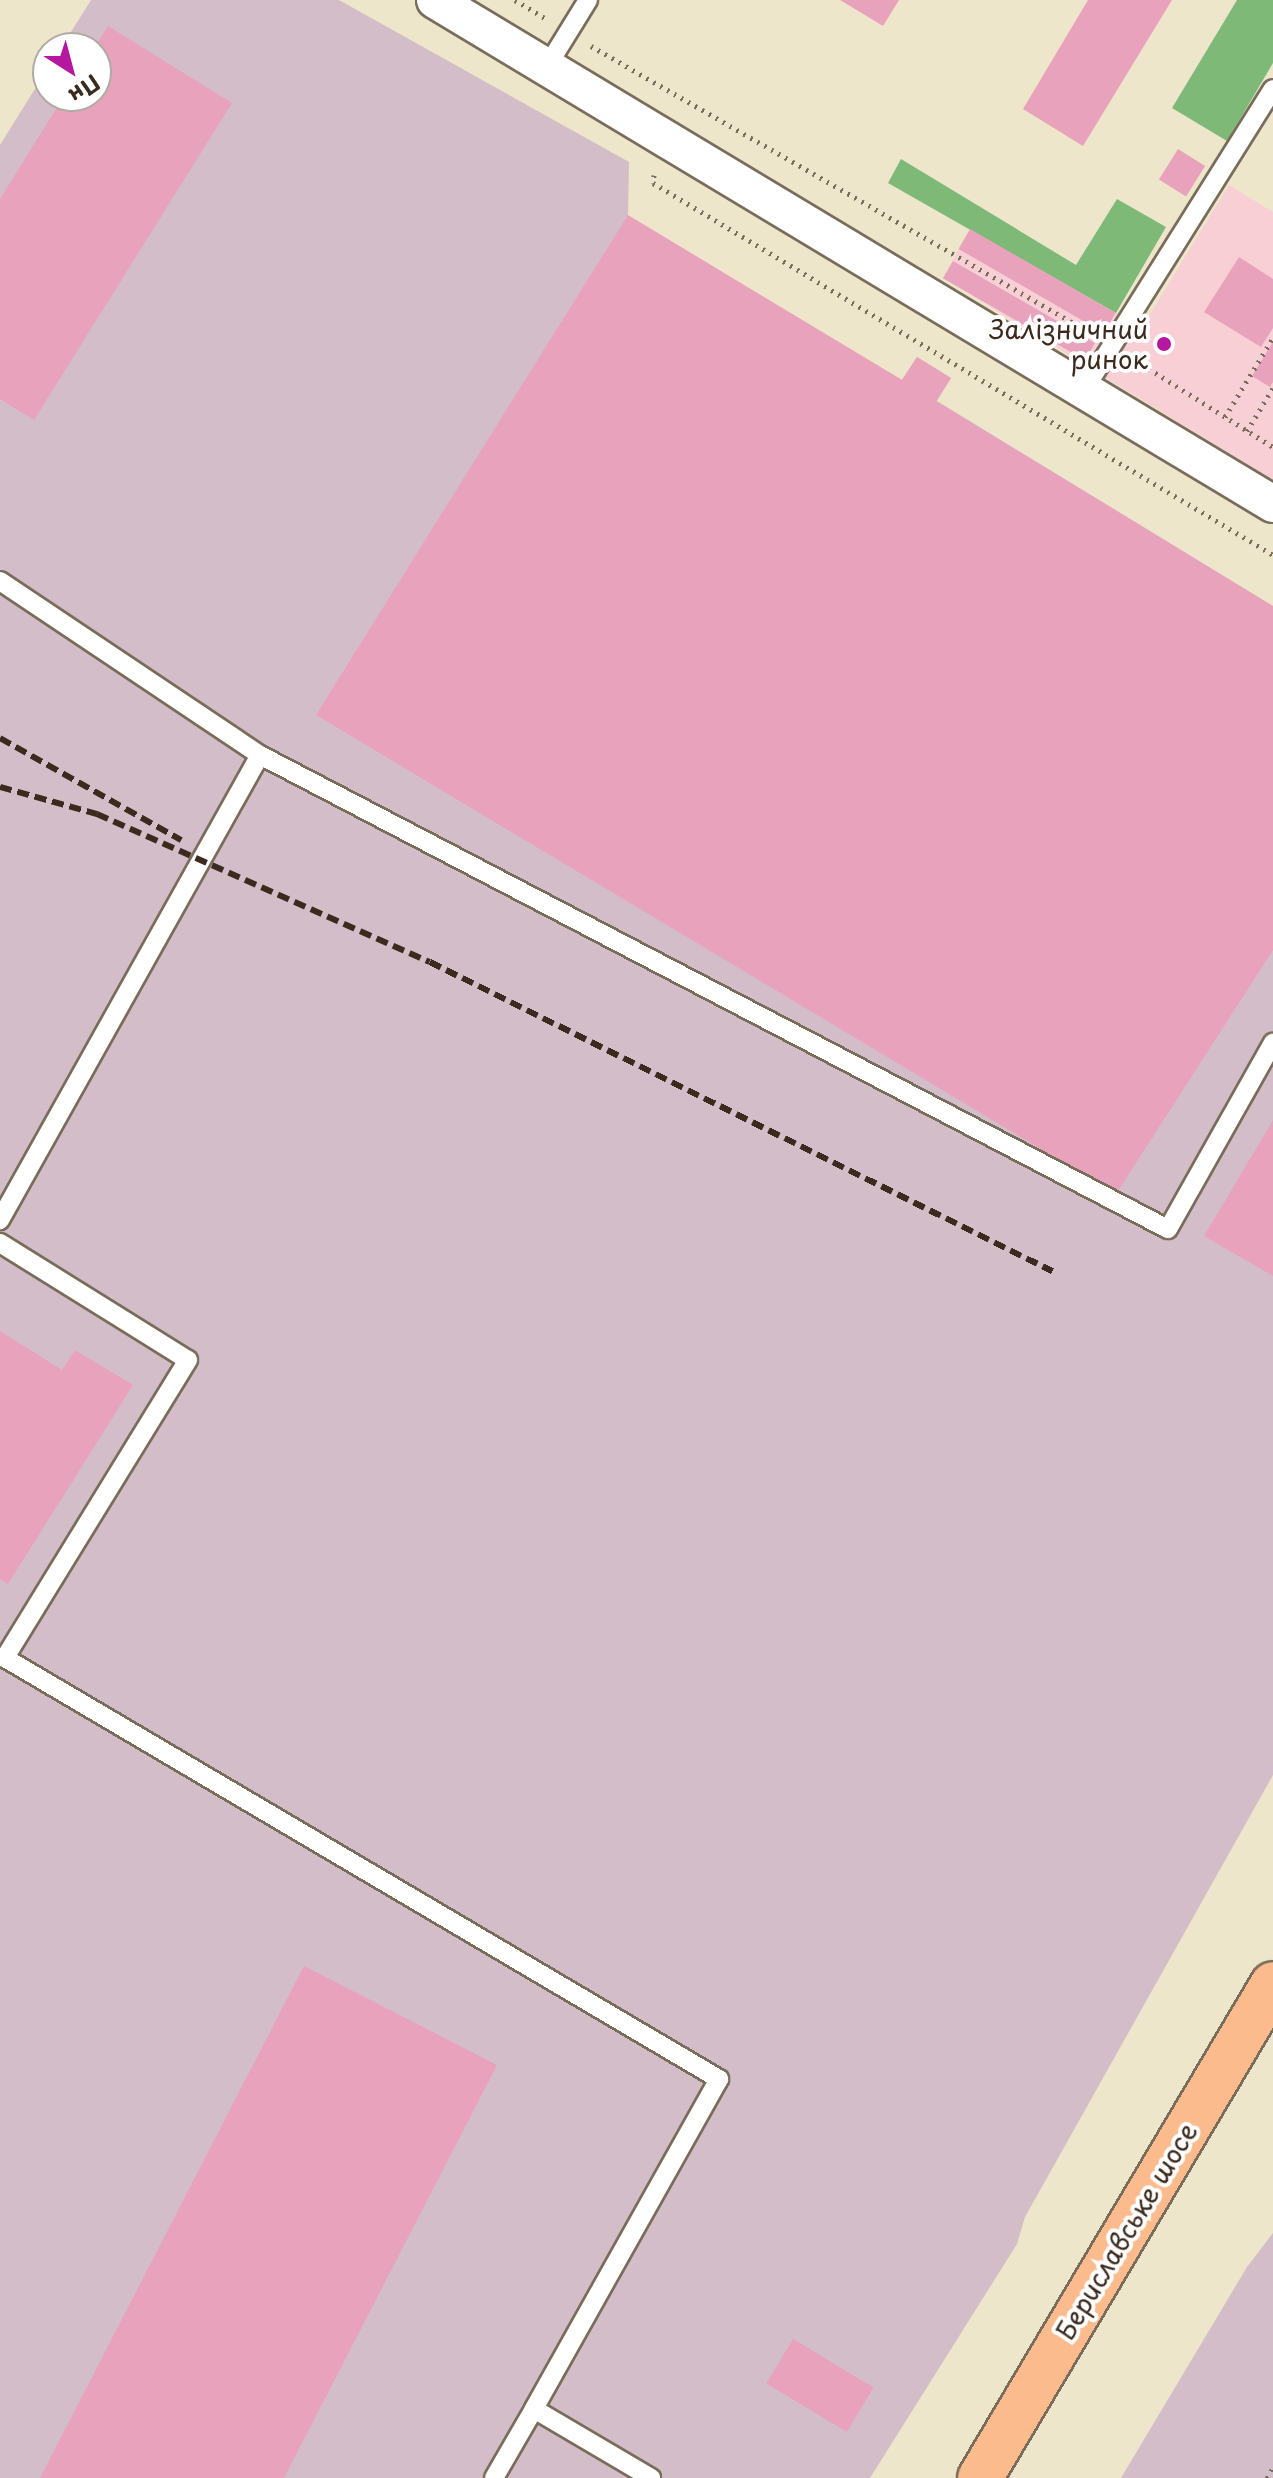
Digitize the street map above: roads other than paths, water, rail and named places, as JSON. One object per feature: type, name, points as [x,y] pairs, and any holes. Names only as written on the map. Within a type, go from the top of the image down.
[{"type":"main road","name":"Бериславське шосе","points":[[980,2478],[1273,1984]]},
{"type":"street","points":[[435,0],[1273,504]]},
{"type":"lane","points":[[546,68],[588,0]]},
{"type":"lane","points":[[1084,390],[1273,89]]},
{"type":"lane","points":[[0,581],[260,755],[1168,1229],[1273,1043]]},
{"type":"lane","points":[[0,1220],[260,755]]},
{"type":"lane","points":[[0,1243],[188,1360],[2,1659],[719,2079],[494,2478]]},
{"type":"lane","points":[[534,2409],[651,2478]]},
{"type":"railway","points":[[0,738],[181,840]]},
{"type":"railway","points":[[0,787],[97,814],[430,962],[1052,1271]]},
{"type":"place","name":"Залізничний ринок","points":[[1164,344]]}]
